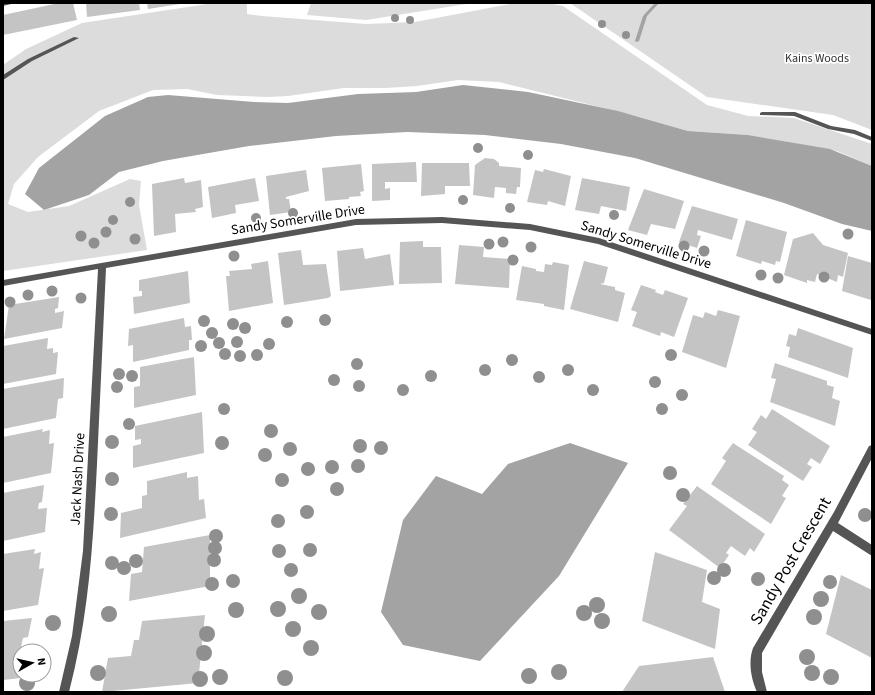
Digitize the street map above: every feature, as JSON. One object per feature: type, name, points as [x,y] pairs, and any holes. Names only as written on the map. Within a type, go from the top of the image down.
[{"type":"street","points":[[3,4],[12,3]]},
{"type":"street","points":[[3,78],[30,60],[76,38]]},
{"type":"street","points":[[762,114],[795,114],[830,128],[855,132],[872,138]]},
{"type":"street","name":"Sandy Somerville Drive","points":[[3,283],[356,222],[442,220],[530,227],[599,241],[872,332]]},
{"type":"street","name":"Jack Nash Drive","points":[[64,692],[73,661],[82,614],[89,531],[102,266]]},
{"type":"street","name":"Sandy Post Crescent","points":[[762,692],[759,686],[755,662],[757,652],[831,524],[872,449]]},
{"type":"street","points":[[831,524],[872,551]]},
{"type":"green space","points":[[214,3],[247,3],[247,14],[366,24],[415,22],[515,3],[548,3],[563,6],[707,105],[748,116],[794,118],[872,144],[872,166],[837,151],[748,135],[688,131],[636,116],[499,82],[458,80],[417,86],[344,88],[288,96],[268,97],[217,95],[187,89],[153,90],[99,111],[38,157],[14,184],[8,204],[28,212],[69,206],[130,179],[141,181],[139,205],[147,250],[3,271],[3,65],[26,49],[82,23]]},
{"type":"green space","points":[[311,3],[473,3],[366,20],[307,15]]},
{"type":"green space","name":"Kains Woods","points":[[570,3],[872,3],[872,130],[833,115],[707,97]]},
{"type":"shaded area","points":[[463,85],[528,92],[618,111],[688,131],[748,135],[830,149],[872,166],[872,231],[842,224],[784,203],[635,158],[561,144],[485,135],[407,132],[336,136],[249,146],[163,161],[119,172],[89,195],[44,210],[25,194],[39,168],[105,116],[148,97],[168,95],[254,102],[288,103],[358,94],[416,92]]},
{"type":"shaded area","points":[[570,443],[628,463],[559,576],[480,661],[403,645],[381,612],[403,520],[436,476],[482,494],[508,464]]},
{"type":"building","points":[[59,3],[73,3],[77,20],[3,35],[3,15]]},
{"type":"building","points":[[86,3],[139,3],[140,10],[87,17]]},
{"type":"building","points":[[147,3],[179,3],[180,4],[148,9]]},
{"type":"building","points":[[485,158],[494,159],[499,163],[499,166],[521,168],[520,187],[517,187],[516,194],[506,193],[506,188],[495,187],[494,198],[473,195],[475,165]]},
{"type":"building","points":[[416,162],[417,182],[385,182],[385,189],[390,188],[390,200],[372,201],[372,164]]},
{"type":"building","points":[[422,163],[469,163],[470,186],[445,186],[445,194],[421,196]]},
{"type":"building","points":[[361,164],[364,191],[360,192],[361,196],[349,197],[349,199],[325,201],[322,168]]},
{"type":"building","points":[[544,169],[571,176],[565,206],[548,201],[547,205],[527,202],[535,170],[543,172]]},
{"type":"building","points":[[306,170],[309,191],[286,197],[286,199],[289,199],[291,212],[270,215],[266,176]]},
{"type":"building","points":[[184,178],[185,183],[201,180],[203,207],[195,209],[196,212],[175,214],[176,232],[154,236],[152,184]]},
{"type":"building","points":[[255,178],[259,201],[235,205],[236,213],[212,218],[208,187]]},
{"type":"building","points":[[582,178],[630,187],[626,211],[601,206],[599,214],[575,210]]},
{"type":"building","points":[[644,189],[684,201],[675,229],[651,224],[647,235],[628,230]]},
{"type":"building","points":[[692,206],[738,219],[732,240],[698,230],[697,235],[701,236],[697,248],[679,242]]},
{"type":"building","points":[[746,220],[787,232],[780,262],[776,261],[775,265],[762,261],[761,264],[736,256]]},
{"type":"building","points":[[813,233],[823,245],[848,253],[843,277],[838,275],[837,282],[817,274],[815,282],[807,280],[807,283],[784,275],[793,239]]},
{"type":"building","points":[[423,241],[423,247],[441,247],[442,283],[399,284],[400,242]]},
{"type":"building","points":[[459,245],[484,247],[483,257],[510,259],[509,288],[455,284]]},
{"type":"building","points":[[363,248],[365,259],[390,254],[394,285],[340,291],[337,251]]},
{"type":"building","points":[[301,250],[303,265],[326,264],[331,296],[328,298],[284,305],[278,253]]},
{"type":"building","points":[[848,256],[872,263],[871,300],[842,291]]},
{"type":"building","points":[[268,261],[273,303],[229,311],[226,276],[230,276],[229,271],[252,269],[251,264]]},
{"type":"building","points":[[584,261],[608,267],[604,283],[600,284],[615,287],[615,290],[625,293],[618,322],[570,309]]},
{"type":"building","points":[[553,262],[569,265],[564,310],[544,306],[544,304],[516,300],[522,266],[544,272],[545,264],[552,265]]},
{"type":"building","points":[[188,271],[190,303],[134,314],[133,297],[142,296],[142,291],[139,291],[139,280]]},
{"type":"building","points":[[641,285],[656,290],[655,292],[663,295],[665,290],[688,298],[674,337],[661,332],[660,336],[632,326],[637,312],[631,310]]},
{"type":"building","points":[[59,297],[58,308],[55,309],[55,313],[64,311],[62,328],[4,339],[9,305]]},
{"type":"building","points":[[718,310],[740,316],[726,368],[682,352],[693,315],[703,318],[705,312],[716,316]]},
{"type":"building","points":[[184,318],[185,327],[191,326],[192,340],[189,340],[189,350],[133,362],[133,345],[128,346],[129,329]]},
{"type":"building","points":[[798,328],[853,348],[848,378],[788,357],[790,347],[786,346],[789,334],[796,336]]},
{"type":"building","points":[[48,338],[47,349],[53,348],[53,353],[58,352],[56,374],[3,384],[3,346]]},
{"type":"building","points":[[194,357],[196,395],[134,408],[134,387],[140,386],[140,367]]},
{"type":"building","points":[[775,363],[827,381],[827,385],[834,387],[832,398],[840,401],[835,426],[770,402],[776,379],[771,378]]},
{"type":"building","points":[[64,378],[63,398],[58,399],[56,418],[3,429],[3,389]]},
{"type":"building","points":[[772,409],[830,446],[820,464],[811,458],[807,464],[812,467],[803,481],[748,445],[757,432],[752,429],[761,415],[766,419]]},
{"type":"building","points":[[202,412],[204,453],[133,468],[133,446],[141,444],[141,439],[135,440],[135,426]]},
{"type":"building","points":[[43,429],[42,432],[50,430],[49,444],[54,443],[51,473],[3,483],[3,437]]},
{"type":"building","points":[[733,443],[784,476],[782,480],[789,485],[782,496],[786,498],[771,524],[711,484],[726,461],[722,458]]},
{"type":"building","points":[[187,472],[187,478],[198,476],[199,500],[204,499],[206,518],[120,538],[121,513],[142,508],[142,496],[147,495],[147,481]]},
{"type":"building","points":[[44,485],[42,502],[39,503],[38,509],[47,508],[45,532],[3,541],[3,493]]},
{"type":"building","points":[[697,486],[765,534],[754,552],[750,548],[745,556],[731,546],[726,553],[729,555],[720,568],[669,530],[687,506],[683,504]]},
{"type":"building","points":[[210,535],[210,586],[129,601],[131,574],[142,572],[144,547]]},
{"type":"building","points":[[35,549],[34,554],[41,552],[39,569],[44,568],[38,605],[3,611],[3,554]]},
{"type":"building","points":[[655,552],[707,570],[702,602],[720,609],[715,649],[642,621]]},
{"type":"building","points":[[841,575],[872,590],[872,658],[826,634]]},
{"type":"building","points":[[205,615],[198,683],[102,692],[108,658],[131,656],[134,640],[139,640],[142,621]]},
{"type":"building","points":[[32,618],[28,637],[23,638],[22,643],[12,643],[12,679],[3,680],[3,621]]},
{"type":"building","points":[[713,657],[725,692],[622,692],[639,666]]},
{"type":"waterway","points":[[637,41],[645,16],[657,3]]}]
